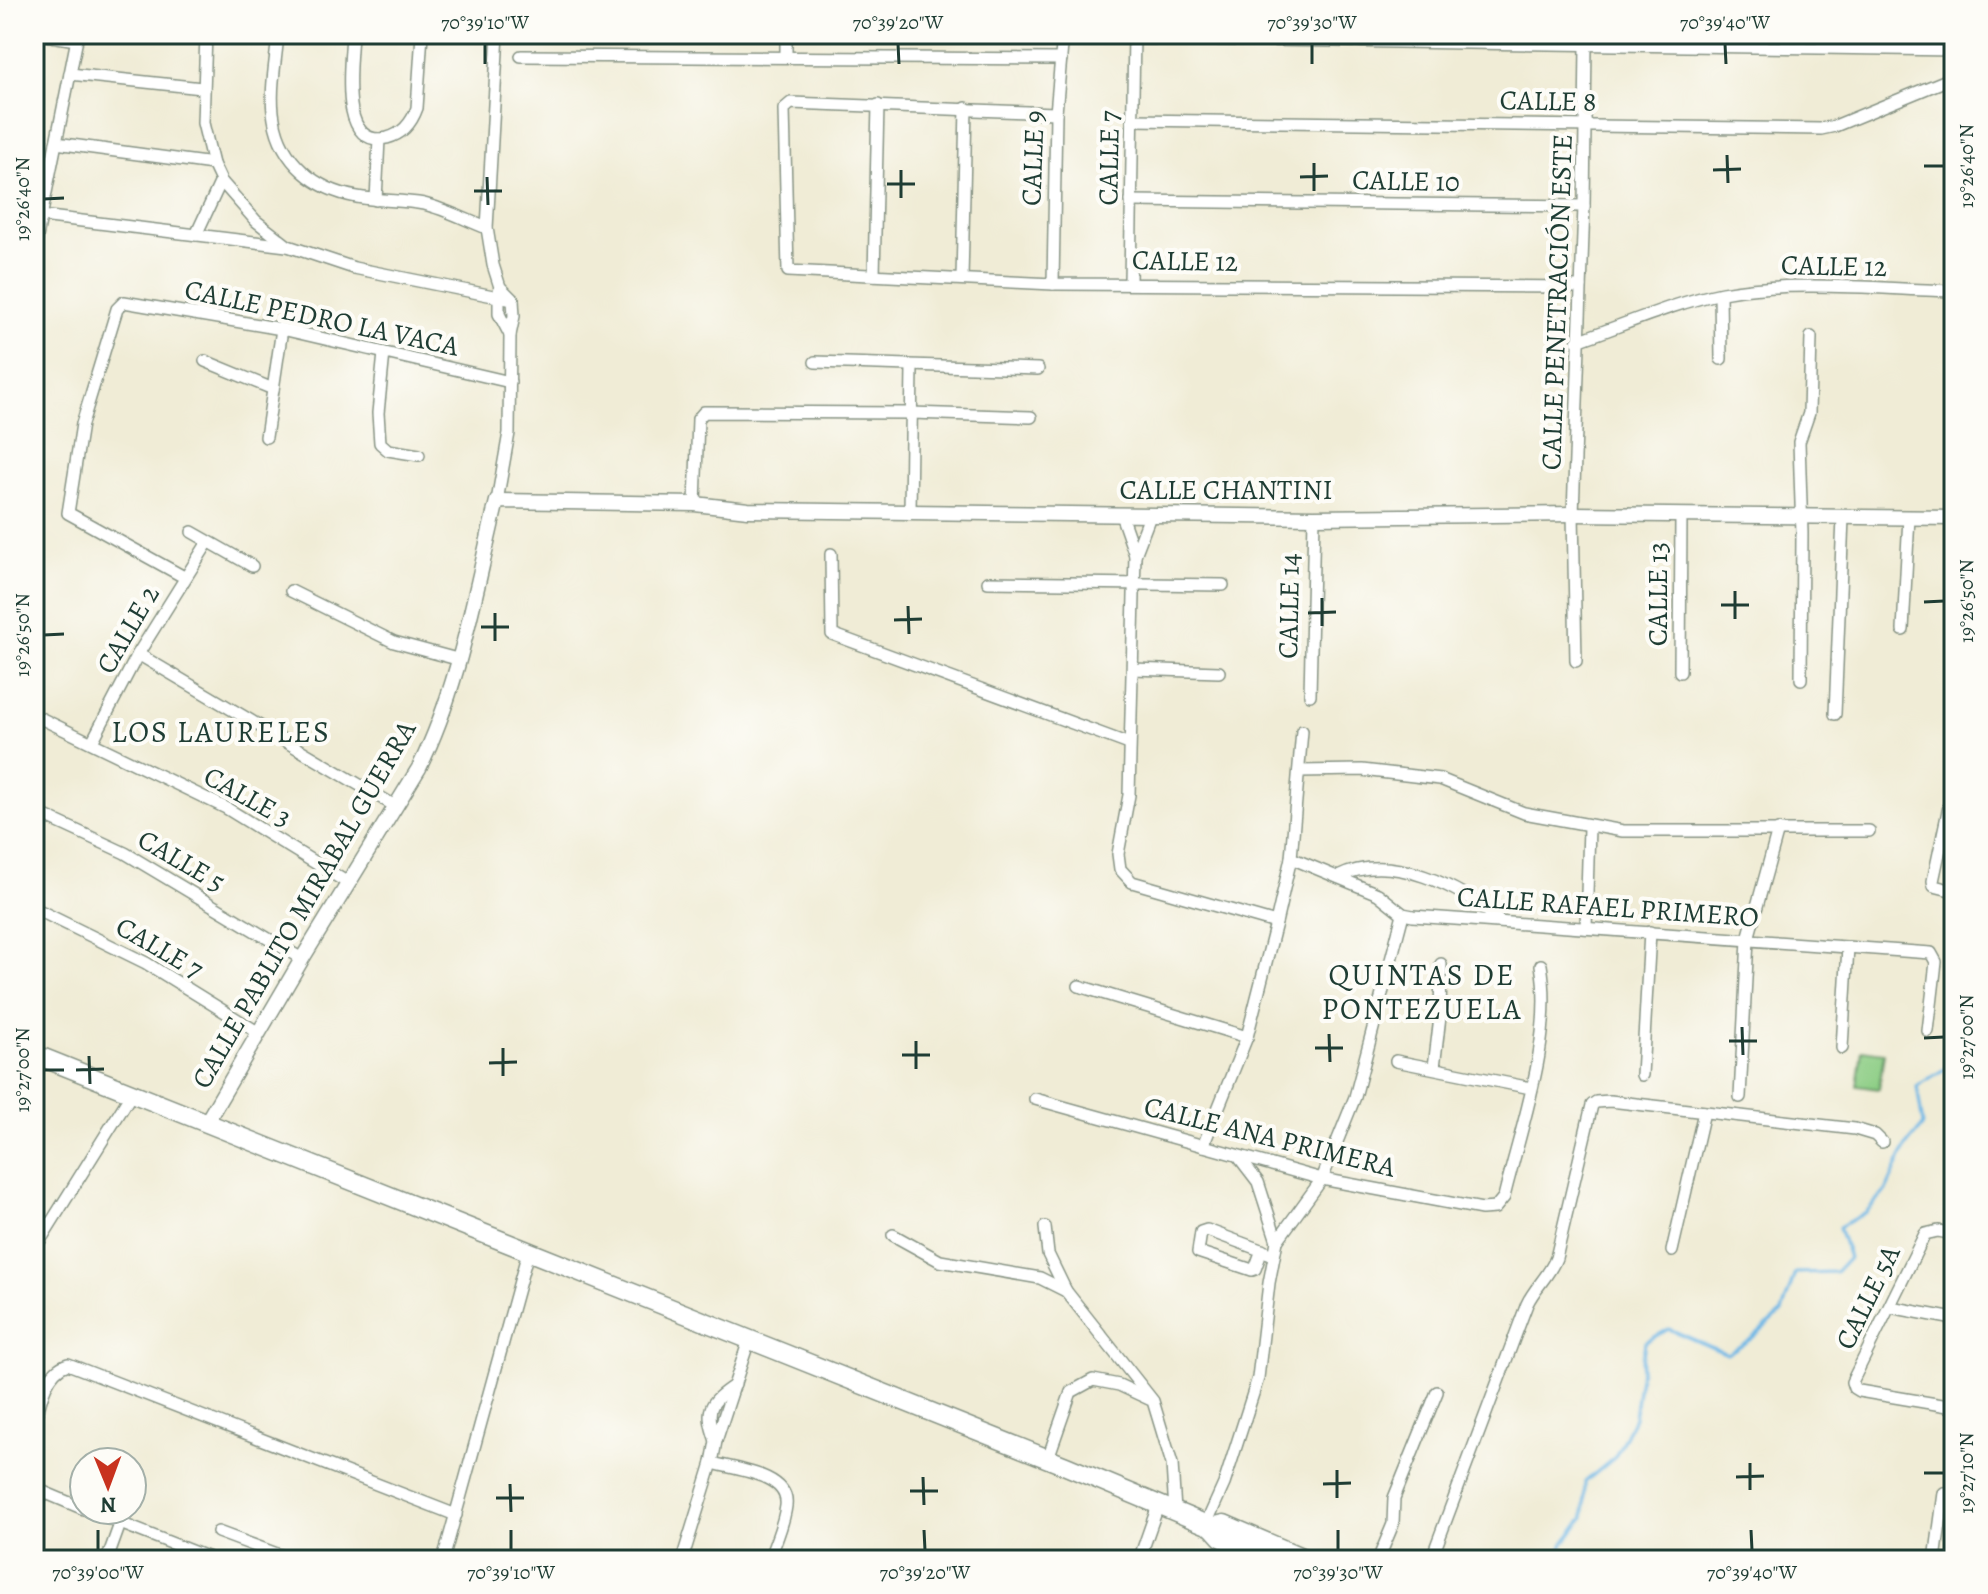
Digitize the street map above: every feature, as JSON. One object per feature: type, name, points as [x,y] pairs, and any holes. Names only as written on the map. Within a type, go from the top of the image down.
[{"type":"main road","points":[[34,1054],[1048,1458],[1209,1526],[1221,1537],[1259,1558]]},
{"type":"main road","points":[[1209,1526],[1224,1524],[1308,1560]]},
{"type":"street","points":[[34,252],[77,37],[39,34]]},
{"type":"street","points":[[206,34],[203,123],[213,164],[221,181],[256,221],[288,246]]},
{"type":"street","points":[[278,34],[273,116],[285,149],[296,166],[312,181],[343,194],[425,205],[487,228]]},
{"type":"street","points":[[352,34],[350,112],[360,129],[379,139],[395,135],[414,117],[422,34]]},
{"type":"street","points":[[498,34],[487,228],[499,292],[499,314],[510,335]]},
{"type":"street","points":[[786,34],[786,56]]},
{"type":"street","points":[[1063,36],[1377,37],[1954,50]]},
{"type":"street","name":"CALLE 9","points":[[1053,284],[1056,113],[1063,36]]},
{"type":"street","name":"CALLE 7","points":[[1130,283],[1134,36]]},
{"type":"street","name":"CALLE PENETRACIÓN ESTE","points":[[1576,661],[1573,514],[1584,206],[1586,44]]},
{"type":"street","points":[[521,56],[1061,59]]},
{"type":"street","points":[[70,74],[202,88]]},
{"type":"street","name":"CALLE 8","points":[[1132,120],[1821,129],[1954,77]]},
{"type":"street","name":"CALLE 12","points":[[878,105],[791,103],[784,109],[788,271],[1053,284],[1581,287]]},
{"type":"street","points":[[874,275],[878,105],[1056,113]]},
{"type":"street","points":[[962,279],[966,108]]},
{"type":"street","points":[[376,200],[379,139]]},
{"type":"street","points":[[56,143],[213,164]]},
{"type":"street","points":[[196,235],[221,181]]},
{"type":"street","name":"CALLE 10","points":[[1131,201],[1584,206]]},
{"type":"street","points":[[41,216],[288,246],[354,268],[499,292],[513,300],[510,335]]},
{"type":"street","name":"CALLE 12","points":[[1577,341],[1720,294],[1793,287],[1954,291]]},
{"type":"street","points":[[1720,294],[1721,359]]},
{"type":"street","name":"CALLE PEDRO LA VACA","points":[[184,577],[68,513],[82,424],[117,309],[124,302],[282,329],[510,382]]},
{"type":"street","points":[[266,437],[282,329]]},
{"type":"street","name":"CALLE PABLITO MIRABAL GUERRA","points":[[206,1123],[434,738],[497,501],[509,433],[510,335]]},
{"type":"street","points":[[1801,679],[1799,442],[1809,413],[1811,337]]},
{"type":"street","points":[[384,353],[378,413],[380,443],[388,450],[419,455]]},
{"type":"street","points":[[205,361],[273,389]]},
{"type":"street","points":[[815,362],[1038,369]]},
{"type":"street","points":[[910,512],[912,366]]},
{"type":"street","points":[[695,504],[698,419],[704,412],[1031,417]]},
{"type":"street","name":"CALLE CHANTINI","points":[[497,501],[695,504],[748,510],[1150,516],[1573,514],[1954,518]]},
{"type":"street","points":[[1121,515],[1135,555]]},
{"type":"street","name":"CALLE 13","points":[[1680,672],[1681,515]]},
{"type":"street","points":[[1150,516],[1135,555],[1129,795],[1118,854],[1120,869],[1132,882],[1276,923]]},
{"type":"street","name":"CALLE 14","points":[[1310,695],[1314,517]]},
{"type":"street","points":[[1903,630],[1909,517]]},
{"type":"street","points":[[1835,714],[1843,518]]},
{"type":"street","points":[[192,532],[252,566]]},
{"type":"street","name":"CALLE 2","points":[[92,742],[138,654],[208,542]]},
{"type":"street","points":[[831,554],[832,634],[1129,744]]},
{"type":"street","points":[[988,582],[1223,585]]},
{"type":"street","points":[[291,591],[394,642],[457,659]]},
{"type":"street","points":[[138,654],[395,806]]},
{"type":"street","points":[[1133,669],[1219,672]]},
{"type":"street","name":"CALLE 3","points":[[34,715],[226,808],[348,883]]},
{"type":"street","points":[[1203,1146],[1247,1037],[1276,923],[1291,858],[1302,731]]},
{"type":"street","points":[[1299,771],[1362,770],[1440,779],[1524,813],[1589,827],[1655,833],[1869,831]]},
{"type":"street","points":[[1954,783],[1933,881],[1934,886],[1954,891]]},
{"type":"street","name":"CALLE 5","points":[[34,811],[125,853],[302,959]]},
{"type":"street","points":[[1586,928],[1589,827]]},
{"type":"street","points":[[1740,1097],[1748,939],[1778,830]]},
{"type":"street","points":[[1268,1253],[1207,1230],[1201,1232],[1197,1248],[1198,1252],[1255,1269],[1268,1253],[1277,1241],[1322,1179],[1355,1097],[1403,914],[1378,894],[1291,858]]},
{"type":"street","points":[[1338,877],[1352,870],[1408,870],[1462,895],[1488,910],[1501,922]]},
{"type":"street","name":"CALLE 7","points":[[34,908],[146,963],[259,1033]]},
{"type":"street","name":"CALLE RAFAEL PRIMERO","points":[[1403,914],[1931,953],[1936,962],[1928,1031]]},
{"type":"street","points":[[1642,1075],[1650,932]]},
{"type":"street","points":[[1842,1048],[1848,947]]},
{"type":"street","points":[[1434,1067],[1440,1017],[1441,964]]},
{"type":"street","points":[[1396,1061],[1531,1088],[1542,1021],[1544,980],[1541,965]]},
{"type":"street","points":[[1079,986],[1247,1037]]},
{"type":"street","name":"CALLE ANA PRIMERA","points":[[1035,1099],[1322,1179],[1482,1209],[1495,1208],[1504,1197],[1531,1088]]},
{"type":"street","points":[[34,1250],[132,1093]]},
{"type":"street","points":[[1431,1560],[1527,1304],[1552,1269],[1556,1258],[1592,1105],[1610,1101],[1855,1129],[1875,1135],[1882,1142]]},
{"type":"street","points":[[1672,1251],[1704,1112]]},
{"type":"street","points":[[1237,1155],[1258,1182],[1277,1241]]},
{"type":"street","points":[[1045,1227],[1048,1254],[1066,1291],[1153,1401],[1172,1464],[1167,1507],[1139,1560]]},
{"type":"street","name":"CALLE 5A","points":[[1954,1234],[1925,1234],[1852,1382],[1854,1388],[1954,1407]]},
{"type":"street","points":[[893,1235],[940,1261],[1040,1278],[1066,1291]]},
{"type":"street","points":[[443,1560],[528,1252]]},
{"type":"street","points":[[1209,1526],[1258,1378],[1268,1253]]},
{"type":"street","points":[[1890,1307],[1954,1319]]},
{"type":"street","points":[[682,1560],[749,1340]]},
{"type":"street","points":[[34,1428],[43,1393],[54,1371],[68,1364],[456,1515]]},
{"type":"street","points":[[1048,1458],[1071,1392],[1093,1380],[1119,1385],[1153,1401]]},
{"type":"street","points":[[1378,1560],[1393,1524],[1394,1498],[1437,1392]]},
{"type":"street","points":[[712,1463],[775,1481],[785,1492],[786,1505],[769,1560]]},
{"type":"street","points":[[34,1488],[68,1503]]},
{"type":"street","points":[[1935,1560],[1944,1493]]},
{"type":"street","points":[[107,1560],[119,1526]]},
{"type":"street","points":[[125,1526],[214,1560]]},
{"type":"street","points":[[218,1532],[293,1560]]},
{"type":"green space","points":[[1862,1050],[1884,1053],[1879,1089],[1857,1086]]},
{"type":"waterway","points":[[1558,1560],[1564,1543],[1584,1517],[1585,1482],[1615,1457],[1634,1418],[1645,1342],[1669,1329],[1727,1354],[1751,1339],[1782,1312],[1795,1273],[1836,1272],[1849,1258],[1839,1227],[1866,1212],[1886,1191],[1906,1146],[1923,1125],[1917,1086],[1954,1063]]},
{"type":"district","name":"LOS LAURELES","points":[[221,732]]},
{"type":"district","name":"QUINTAS DE PONTEZUELA","points":[[1422,992]]}]
